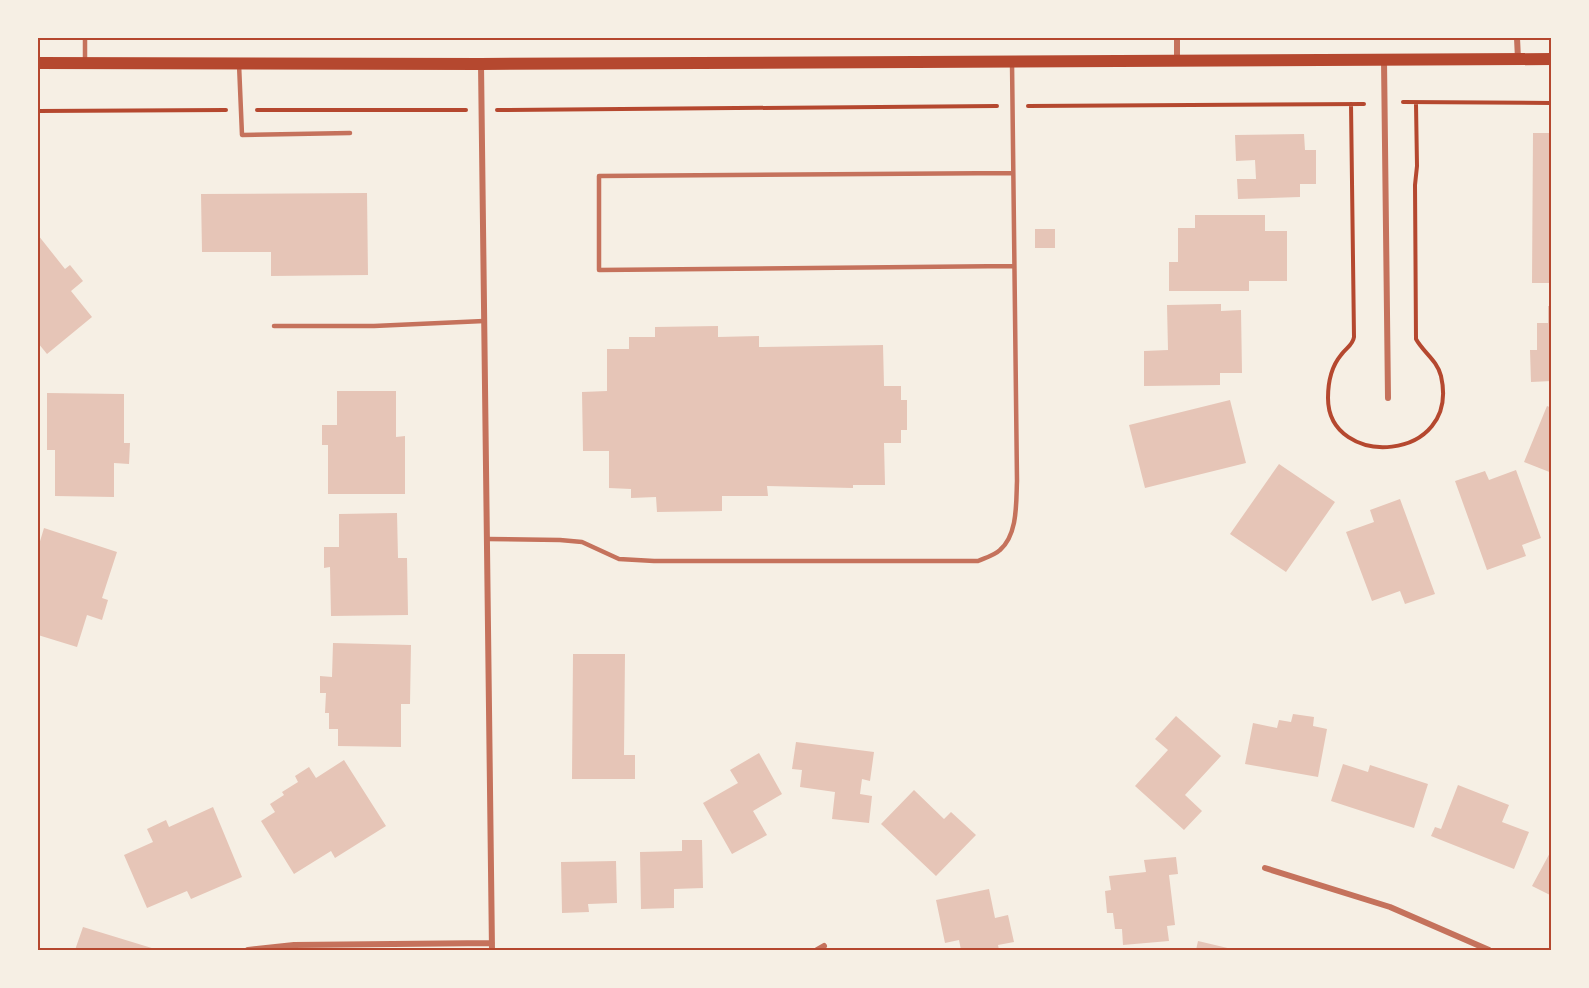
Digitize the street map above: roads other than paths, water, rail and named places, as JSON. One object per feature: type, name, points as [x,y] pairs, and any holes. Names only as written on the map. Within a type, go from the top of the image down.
[{"type":"main road","points":[[38,63],[481,64],[1551,59]]},
{"type":"street","points":[[1177,61],[1178,38]]},
{"type":"street","points":[[1517,38],[1518,59]]},
{"type":"street","points":[[1384,60],[1388,398]]},
{"type":"street","points":[[248,951],[294,945],[492,947],[481,64]]},
{"type":"street","points":[[1265,868],[1390,907],[1489,951]]},
{"type":"street","points":[[817,951],[824,946]]},
{"type":"lane","points":[[85,38],[85,63]]},
{"type":"lane","points":[[487,539],[582,542],[619,559],[654,561],[978,561],[1000,550],[1011,534],[1016,509],[1012,62]]},
{"type":"lane","points":[[239,63],[242,135],[350,133]]},
{"type":"lane","points":[[1013,173],[599,176],[599,270],[1013,266]]},
{"type":"lane","points":[[273,326],[374,326],[484,321]]}]
